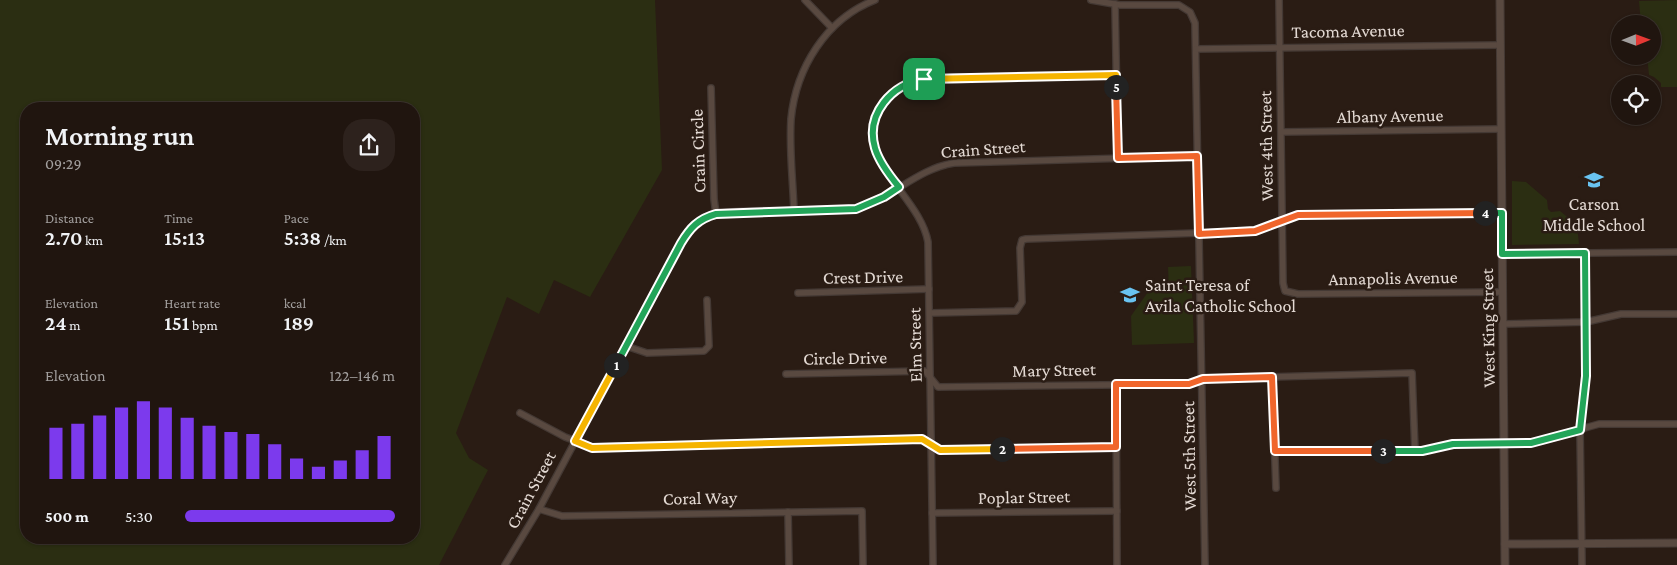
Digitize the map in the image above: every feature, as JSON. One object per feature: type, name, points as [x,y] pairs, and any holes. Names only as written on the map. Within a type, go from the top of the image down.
[{"type":"street","points":[[805,0],[832,28]]},
{"type":"street","points":[[794,211],[791,121],[801,76],[811,55],[832,28],[852,13],[875,0]]},
{"type":"street","points":[[1092,0],[1115,4],[1118,158]]},
{"type":"street","name":"West 4th Street","points":[[1279,0],[1282,283],[1285,291]]},
{"type":"street","name":"West King Street","points":[[1500,0],[1505,565]]},
{"type":"street","name":"West 5th Street","points":[[1115,4],[1178,5],[1185,7],[1194,17],[1203,379],[1205,565]]},
{"type":"street","name":"Tacoma Avenue","points":[[1196,49],[1500,44]]},
{"type":"street","name":"Elm Street","points":[[932,565],[928,242],[924,225],[878,158],[873,140],[875,118],[882,104],[900,87],[914,81],[1116,75]]},
{"type":"street","name":"Crain Circle","points":[[711,88],[716,214]]},
{"type":"street","name":"Albany Avenue","points":[[1281,132],[1500,129]]},
{"type":"street","name":"Crain Street","points":[[505,565],[539,509],[689,230],[705,217],[716,214],[856,209],[884,197],[918,174],[941,165],[954,163],[1197,156]]},
{"type":"street","points":[[930,313],[1016,310],[1022,302],[1020,248],[1022,240],[1026,239],[1255,231],[1298,215],[1502,213]]},
{"type":"street","points":[[1502,254],[1677,252]]},
{"type":"street","points":[[1582,565],[1580,430],[1586,390],[1585,253]]},
{"type":"street","name":"Crest Drive","points":[[798,293],[929,290]]},
{"type":"street","name":"Annapolis Avenue","points":[[1285,291],[1298,294],[1503,292]]},
{"type":"street","points":[[626,346],[647,353],[704,351],[709,346],[708,300]]},
{"type":"street","points":[[1504,324],[1586,322],[1621,314],[1677,314]]},
{"type":"street","name":"Circle Drive","points":[[786,374],[925,371],[930,379]]},
{"type":"street","name":"Mary Street","points":[[930,379],[938,387],[1189,384],[1203,379],[1412,373],[1414,381],[1415,451]]},
{"type":"street","points":[[1272,377],[1276,488]]},
{"type":"street","points":[[1116,384],[1118,565]]},
{"type":"street","points":[[520,413],[592,448],[922,439],[940,450],[1116,447]]},
{"type":"street","points":[[1275,451],[1415,451],[1453,444],[1531,443],[1599,424],[1677,424]]},
{"type":"street","name":"Coral Way","points":[[539,509],[562,516],[862,511],[863,565]]},
{"type":"street","name":"Poplar Street","points":[[932,512],[1117,511]]},
{"type":"street","points":[[788,512],[789,565]]},
{"type":"street","points":[[1505,544],[1677,543]]},
{"type":"green space","points":[[0,0],[655,0],[662,170],[590,297],[554,280],[539,314],[507,297],[456,433],[469,458],[488,470],[439,565],[0,565]]},
{"type":"green space","points":[[1677,0],[1677,87],[1661,87],[1661,75],[1649,75],[1648,65],[1661,65],[1661,15],[1640,15],[1639,1]]},
{"type":"green space","points":[[1512,181],[1526,182],[1547,200],[1548,209],[1551,212],[1560,211],[1577,225],[1579,244],[1512,245]]},
{"type":"green space","points":[[1191,266],[1194,343],[1132,345],[1131,316],[1148,292],[1169,291],[1168,267]]},
{"type":"place","name":"Carson Middle School","points":[[1594,180]]},
{"type":"place","name":"Saint Teresa of Avila Catholic School","points":[[1130,295]]},
{"type":"route","points":[[1116,75],[1118,158],[1197,156],[1199,234],[1255,231],[1298,215],[1502,213],[1502,254],[1585,253],[1586,390],[1580,430],[1531,443],[1453,444],[1422,451],[1275,451],[1272,377],[1203,379],[1189,384],[1116,384],[1116,447],[940,450],[922,439],[592,448],[575,441],[689,230],[699,220],[716,214],[856,209],[884,197],[899,187],[878,158],[873,140],[875,118],[882,104],[900,87],[924,79],[1116,75]]}]
